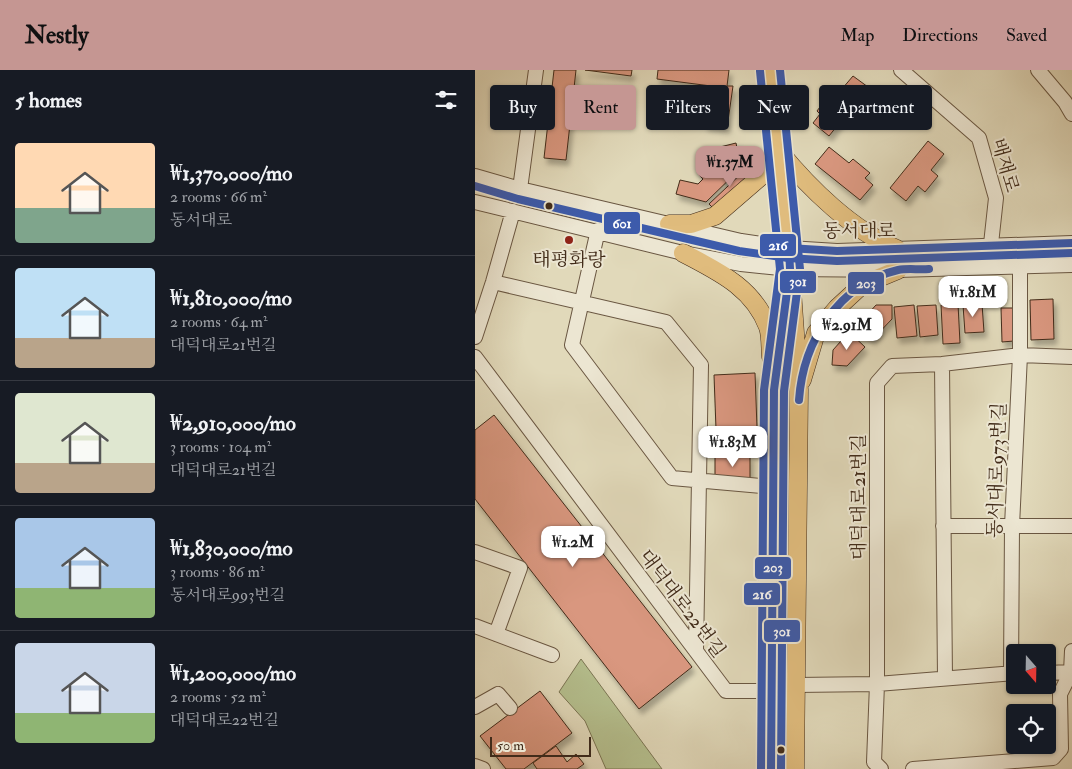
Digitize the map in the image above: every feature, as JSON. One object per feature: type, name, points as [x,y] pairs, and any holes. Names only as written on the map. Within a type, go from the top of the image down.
[{"type":"main road","points":[[770,70],[789,248],[799,390],[795,769]]},
{"type":"main road","points":[[669,224],[691,224],[715,216],[765,172],[779,151]]},
{"type":"main road","points":[[779,151],[800,176],[860,228],[882,243],[897,249]]},
{"type":"main road","points":[[683,253],[732,279],[753,300],[768,327],[774,390],[771,769]]},
{"type":"main road","points":[[774,390],[790,269]]},
{"type":"main road","points":[[799,390],[816,333],[837,308],[862,285],[898,270]]},
{"type":"street","points":[[520,189],[536,70]]},
{"type":"street","name":"배재로","points":[[901,70],[979,138],[996,198],[991,244]]},
{"type":"street","points":[[1038,70],[1065,102],[1072,114]]},
{"type":"street","name":"동서대로","points":[[475,176],[520,189],[741,241],[789,248],[837,251],[991,244],[1072,243]]},
{"type":"street","name":"동서대로","points":[[475,202],[598,230],[683,253],[741,264],[790,269],[898,270],[1020,268],[1072,265]]},
{"type":"street","points":[[475,337],[513,211]]},
{"type":"street","points":[[598,230],[572,345],[672,478],[699,482],[773,487]]},
{"type":"street","name":"동서대로973번길","points":[[1013,644],[1011,526],[1020,355],[1020,268]]},
{"type":"street","points":[[493,282],[666,322],[701,365],[696,650]]},
{"type":"street","name":"대덕대로21번길","points":[[881,769],[874,762],[877,684],[877,382],[892,366],[942,364],[1020,355],[1072,357]]},
{"type":"street","name":"대덕대로22번길","points":[[475,357],[726,691],[771,691]]},
{"type":"street","points":[[942,364],[945,678]]},
{"type":"street","points":[[943,526],[1072,526]]},
{"type":"street","points":[[475,552],[520,568],[495,634]]},
{"type":"street","points":[[475,626],[552,655]]},
{"type":"street","points":[[913,769],[1053,758],[1061,749],[1060,694],[1071,672],[1072,651]]},
{"type":"street","points":[[1056,672],[1071,672]]},
{"type":"street","points":[[796,685],[877,684],[1006,674]]},
{"type":"street","points":[[475,707],[498,694],[510,708]]},
{"type":"street","points":[[475,766],[483,769]]},
{"type":"green space","points":[[581,659],[662,769],[606,769],[585,721],[559,692]]},
{"type":"building","points":[[554,70],[576,70],[574,85],[565,85],[565,130],[569,130],[566,160],[544,158],[547,130],[555,130],[555,85],[552,85]]},
{"type":"building","points":[[585,70],[632,70],[631,76]]},
{"type":"building","points":[[658,70],[729,70],[727,85],[703,85],[657,79]]},
{"type":"building","points":[[853,76],[865,85],[845,85]]},
{"type":"building","points":[[729,86],[733,86],[729,114]]},
{"type":"building","points":[[819,115],[819,128],[813,123]]},
{"type":"building","points":[[822,130],[834,130],[829,136]]},
{"type":"building","points":[[928,141],[944,154],[931,170],[938,176],[925,192],[918,186],[906,201],[890,188]]},
{"type":"building","points":[[736,143],[741,168],[706,202],[676,194],[680,180],[698,184],[703,179],[698,174],[714,159],[720,165],[723,161],[720,147]]},
{"type":"building","points":[[829,147],[849,163],[853,159],[870,173],[865,178],[873,185],[860,200],[815,164]]},
{"type":"building","points":[[747,168],[752,173],[714,209],[709,204]]},
{"type":"building","points":[[1053,299],[1054,339],[1031,340],[1030,300]]},
{"type":"building","points":[[958,304],[960,343],[943,344],[941,305]]},
{"type":"building","points":[[982,304],[984,332],[965,333],[963,305]]},
{"type":"building","points":[[876,305],[892,305],[892,319],[872,340],[857,326]]},
{"type":"building","points":[[914,305],[917,336],[897,338],[894,307]]},
{"type":"building","points":[[936,305],[938,335],[920,337],[917,306]]},
{"type":"building","points":[[1001,308],[1014,308],[1014,341],[1002,342]]},
{"type":"building","points":[[849,332],[865,347],[847,366],[832,365],[833,350]]},
{"type":"building","points":[[755,373],[757,428],[716,429],[714,375]]},
{"type":"building","points":[[494,415],[692,667],[639,709],[475,499],[475,430]]},
{"type":"building","points":[[715,455],[750,455],[750,481],[715,481]]},
{"type":"building","points":[[540,691],[572,733],[524,769],[506,769],[480,736]]},
{"type":"building","points":[[556,746],[567,762],[576,754],[584,764],[577,769],[537,769],[533,763]]},
{"type":"transit line","name":"301","points":[[780,70],[800,269],[784,391],[781,769]]},
{"type":"transit line","name":"216","points":[[760,71],[780,269],[764,390],[761,769]]},
{"type":"transit line","name":"601","points":[[475,186],[518,199],[739,251],[788,258],[837,261],[1072,253]]},
{"type":"transit line","name":"203","points":[[771,769],[774,390],[790,269],[789,248],[837,251],[1072,243]]},
{"type":"transit line","name":"203","points":[[799,400],[802,378],[816,337],[827,318],[841,302],[858,288],[877,277],[898,270],[929,269]]},
{"type":"place","name":"태평화랑","points":[[569,240]]}]
